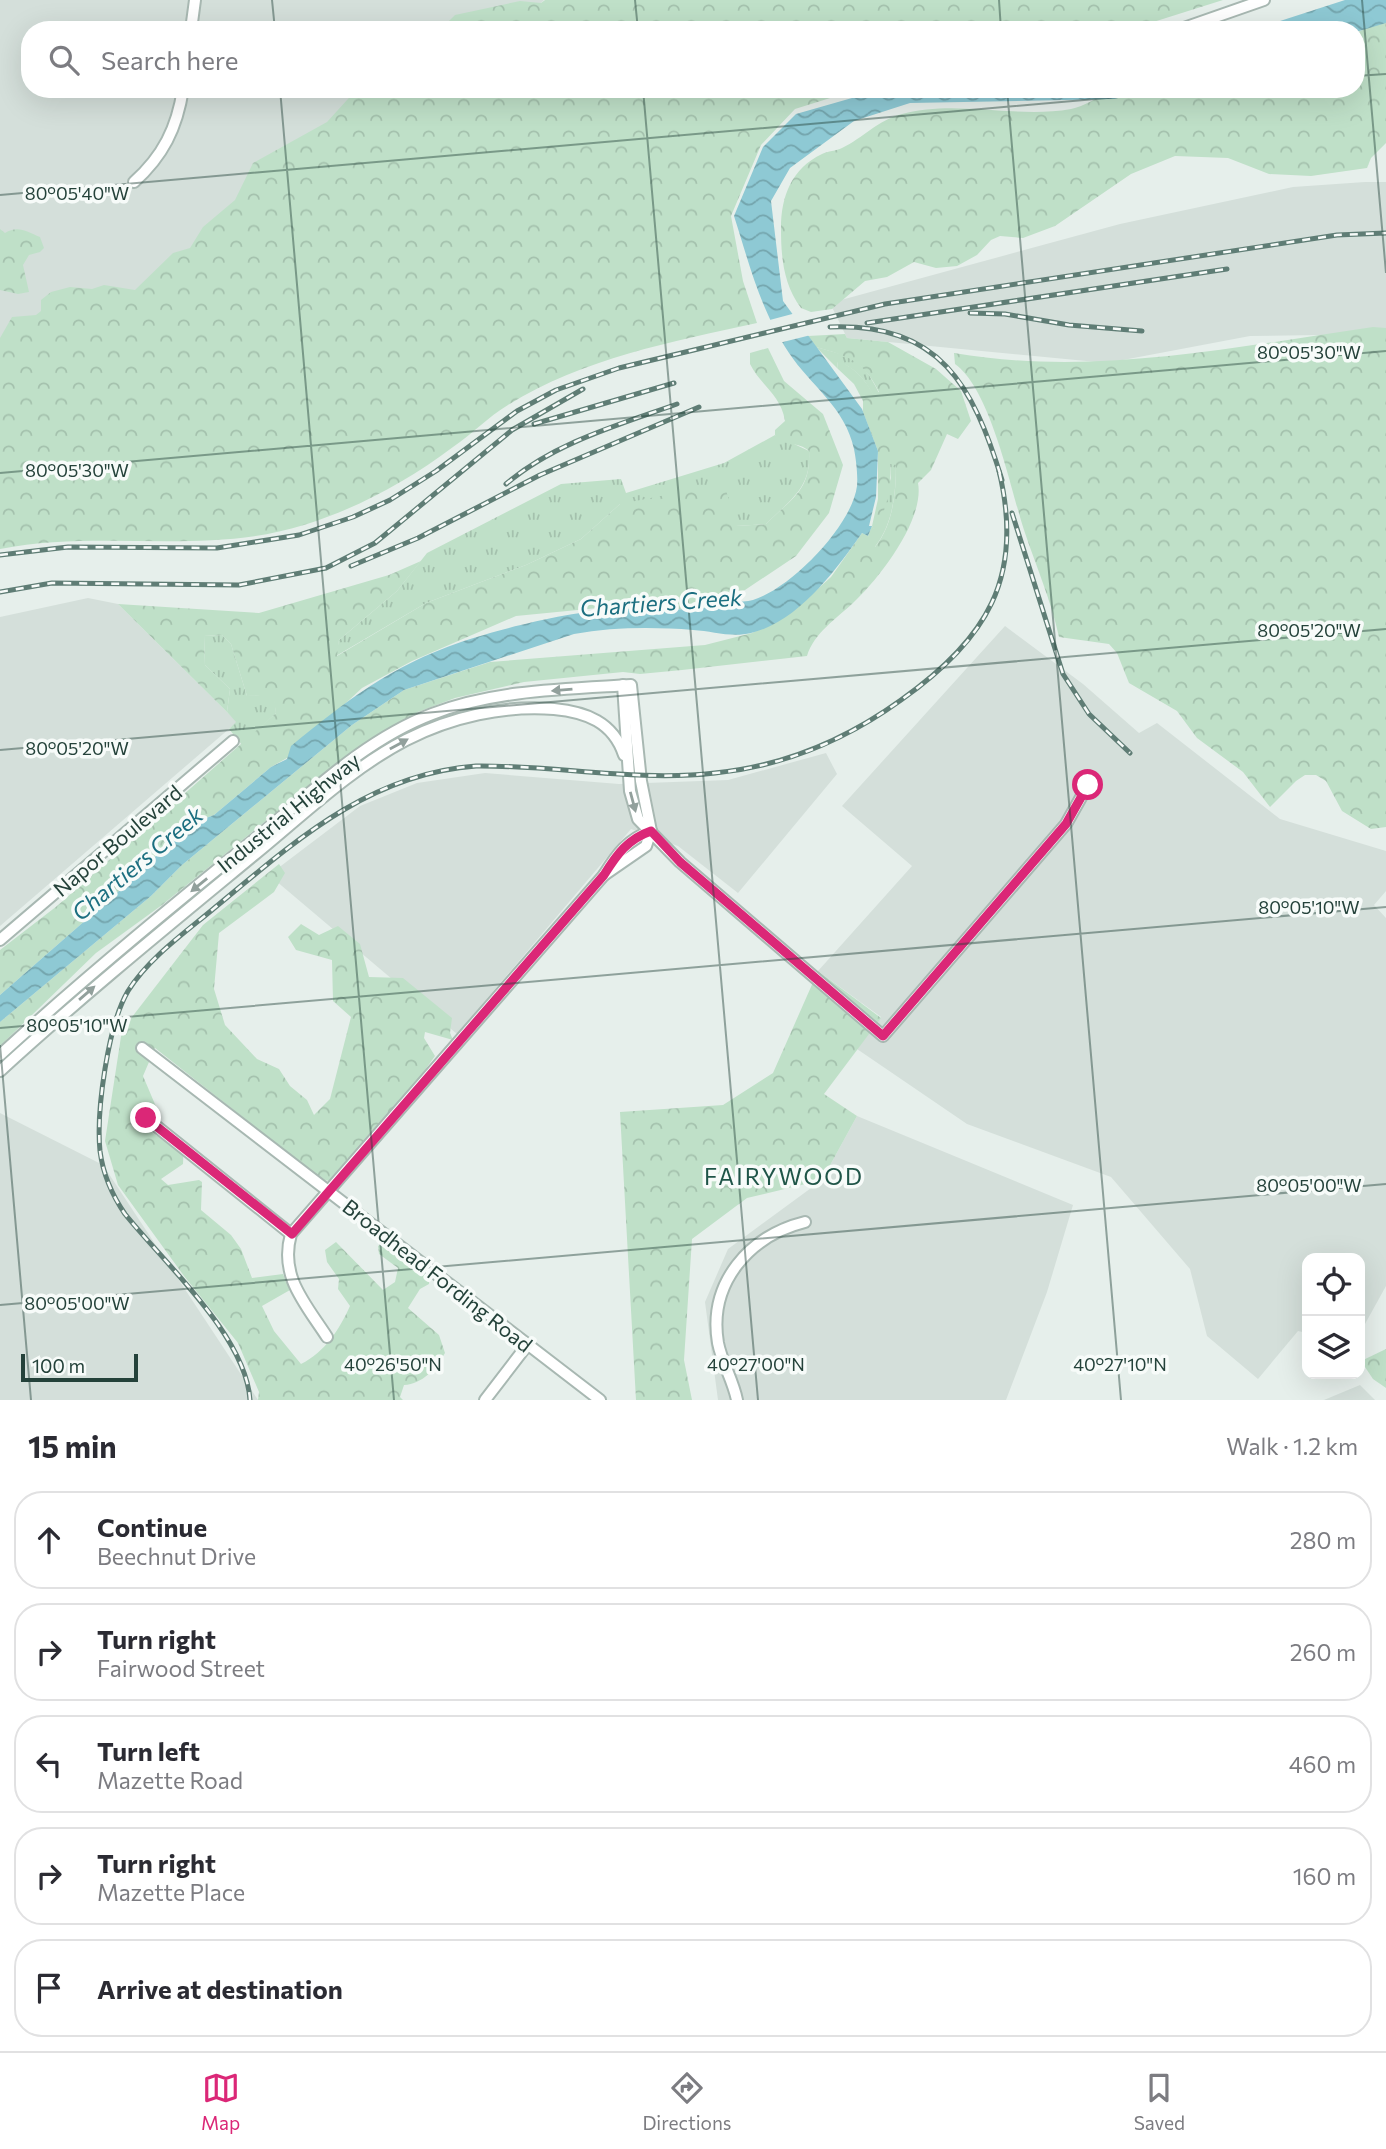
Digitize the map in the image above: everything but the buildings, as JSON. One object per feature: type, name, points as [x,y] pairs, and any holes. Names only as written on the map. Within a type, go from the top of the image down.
[{"type":"street","points":[[192,21],[195,0]]},
{"type":"street","points":[[1204,21],[1264,0]]},
{"type":"street","points":[[134,182],[164,150],[174,129],[181,98]]},
{"type":"street","points":[[627,685],[628,768],[635,813],[680,862],[883,1036],[1066,824],[1088,785]]},
{"type":"street","points":[[327,1336],[293,1284],[287,1266],[292,1234],[604,875],[646,846],[651,831],[627,685]]},
{"type":"street","name":"Industrial Highway","points":[[0,1055],[118,950],[332,775],[391,734],[429,715],[472,702],[516,695],[627,685]]},
{"type":"street","name":"Industrial Highway","points":[[0,1071],[132,955],[374,759],[406,740],[455,720],[531,707],[572,711],[598,720],[617,739],[628,768]]},
{"type":"street","name":"Napor Boulevard","points":[[0,940],[233,741]]},
{"type":"street","name":"Broadhead Fording Road","points":[[142,1048],[599,1400]]},
{"type":"street","points":[[146,1118],[292,1234]]},
{"type":"street","points":[[737,1400],[717,1335],[719,1303],[726,1282],[738,1262],[755,1244],[777,1231],[805,1222]]},
{"type":"street","points":[[485,1400],[528,1344]]},
{"type":"shaded area","points":[[0,0],[544,0],[523,21],[21,21],[21,98],[441,98],[0,384]]},
{"type":"shaded area","points":[[1386,182],[1386,334],[1250,336],[1107,363],[847,338],[830,303],[1120,224],[1293,187]]},
{"type":"shaded area","points":[[88,598],[118,604],[237,722],[0,926],[0,617]]},
{"type":"shaded area","points":[[1005,626],[1083,684],[1139,733],[1157,723],[1280,819],[1386,851],[1386,891],[1374,905],[1386,918],[1386,1286],[1365,1324],[1365,1253],[1302,1253],[1302,1332],[1298,1331],[1258,1379],[1207,1336],[1190,1269],[1111,1177],[967,1124],[857,1049],[881,1017],[818,971],[912,866],[842,806]]},
{"type":"shaded area","points":[[826,753],[837,774],[738,893],[678,846],[631,829],[457,1034],[269,875],[360,806],[417,783],[485,773],[619,784],[728,780]]},
{"type":"shaded area","points":[[0,1113],[103,1165],[258,1400],[0,1400]]},
{"type":"shaded area","points":[[857,1116],[1073,1205],[1047,1292],[1006,1400],[718,1400],[705,1302],[728,1249],[822,1180]]},
{"type":"shaded area","points":[[1360,1385],[1375,1400],[1324,1400]]},
{"type":"green space","points":[[545,0],[1223,0],[1156,21],[449,21],[455,15],[520,1],[541,3]]},
{"type":"green space","points":[[1386,19],[1386,143],[1371,158],[1367,168],[1311,176],[1269,174],[1228,158],[1175,156],[1131,174],[1055,226],[1023,238],[1000,236],[991,240],[977,255],[957,266],[936,268],[914,262],[887,277],[865,281],[832,309],[811,312],[801,308],[790,289],[783,259],[781,228],[783,205],[790,184],[812,160],[842,148],[893,117],[944,108],[1050,111],[1076,108],[1099,98],[1365,98],[1365,29]]},
{"type":"green space","points":[[349,98],[830,98],[795,109],[761,145],[731,216],[743,281],[757,323],[629,353],[567,375],[508,405],[460,442],[400,482],[363,502],[304,525],[229,539],[76,541],[0,549],[0,338],[12,317],[36,315],[41,311],[41,300],[51,292],[70,287],[92,289],[104,285],[135,290],[173,253],[190,248],[203,227],[235,200],[253,163],[327,122]]},
{"type":"green space","points":[[0,229],[5,233],[14,229],[22,230],[40,237],[44,248],[29,255],[23,265],[29,292],[18,294],[0,290]]},
{"type":"green space","points":[[1373,327],[1386,328],[1386,827],[1371,829],[1342,811],[1326,781],[1316,775],[1305,775],[1296,781],[1270,807],[1243,772],[1197,738],[1177,711],[1129,683],[1117,653],[1109,644],[1059,637],[998,441],[979,395],[968,377],[955,364],[954,353],[1006,360],[1111,361],[1216,350]]},
{"type":"green space","points":[[845,334],[847,338],[888,342],[936,369],[961,391],[971,421],[958,439],[947,434],[931,470],[918,483],[914,514],[898,548],[875,580],[820,633],[807,656],[640,674],[623,672],[524,682],[455,698],[418,712],[350,753],[162,905],[96,953],[0,1046],[0,1022],[151,896],[182,865],[352,725],[404,690],[490,662],[705,645],[752,633],[792,612],[831,577],[862,533],[872,538],[875,547],[890,519],[896,465],[890,464],[888,498],[874,530],[872,526],[878,499],[878,451],[863,412],[863,401],[854,384],[838,369],[837,361],[858,374],[873,394],[879,392],[861,366],[847,357],[816,347],[808,336]]},
{"type":"green space","points":[[816,347],[839,353],[855,361],[867,372],[879,393],[873,395],[867,384],[853,370],[837,362],[838,369]]},
{"type":"green space","points":[[768,348],[784,381],[823,414],[843,465],[829,513],[796,556],[745,590],[693,609],[641,609],[629,605],[516,616],[412,661],[362,688],[287,758],[271,767],[214,815],[188,825],[127,884],[0,995],[0,950],[57,906],[276,713],[273,695],[247,696],[231,644],[222,635],[204,636],[205,665],[230,689],[227,712],[118,604],[259,613],[389,575],[421,561],[397,591],[339,640],[337,656],[426,603],[526,565],[581,539],[620,504],[681,492],[726,490],[736,526],[766,524],[798,493],[807,476],[809,465],[809,451],[775,435],[775,430],[785,421],[783,412],[750,364],[750,353]]},
{"type":"green space","points":[[775,435],[809,451],[809,464],[807,475],[798,492],[766,524],[736,526],[620,504],[581,539],[526,565],[426,603],[336,656],[339,640],[397,591],[427,553],[561,484],[621,479],[626,493],[724,463]]},
{"type":"green space","points":[[890,463],[896,464],[892,508],[885,529],[874,548],[868,536],[872,526],[874,529],[891,478]]},
{"type":"green space","points":[[222,635],[231,644],[247,696],[274,694],[276,713],[242,745],[229,729],[236,722],[227,712],[230,689],[205,665],[204,636]]},
{"type":"green space","points":[[279,864],[285,873],[274,892],[219,933],[214,989],[225,1025],[257,1059],[279,1069],[290,1086],[307,1100],[314,1115],[330,1099],[351,1017],[333,1001],[332,960],[296,950],[288,937],[301,924],[319,935],[338,926],[360,944],[369,977],[403,978],[452,1018],[450,1033],[453,1040],[425,1032],[424,1038],[435,1056],[410,1091],[331,1181],[322,1180],[155,1048],[143,1076],[157,1109],[149,1130],[157,1136],[176,1134],[184,1141],[183,1164],[161,1179],[168,1185],[199,1180],[202,1182],[201,1210],[231,1235],[241,1249],[252,1278],[283,1274],[290,1290],[262,1306],[274,1331],[301,1364],[330,1340],[350,1306],[338,1289],[339,1279],[327,1262],[325,1250],[336,1242],[383,1290],[395,1282],[398,1268],[379,1254],[378,1246],[386,1241],[429,1276],[429,1284],[420,1289],[408,1308],[439,1335],[445,1353],[428,1375],[417,1382],[404,1385],[400,1397],[403,1400],[258,1400],[259,1392],[238,1343],[184,1276],[118,1185],[105,1141],[122,1030],[203,925]]},
{"type":"green space","points":[[818,971],[881,1018],[824,1094],[857,1116],[822,1180],[747,1198],[692,1239],[684,1360],[692,1400],[636,1400],[620,1112],[723,1105],[773,1073]]},
{"type":"green space","points":[[1386,1349],[1386,1388],[1373,1379],[1365,1367],[1365,1359]]},
{"type":"water","points":[[1345,0],[1386,0],[1386,23],[1365,29],[1365,21],[1280,21]]},
{"type":"water","points":[[852,98],[1118,98],[910,103],[854,121],[790,168],[771,201],[783,301],[862,409],[878,451],[876,497],[868,536],[862,533],[828,578],[800,606],[785,618],[751,633],[729,635],[648,628],[574,634],[404,690],[352,725],[182,865],[151,896],[0,1022],[0,995],[127,884],[188,825],[214,815],[271,767],[287,759],[291,746],[312,729],[351,699],[391,674],[412,662],[461,642],[559,617],[616,609],[696,609],[753,600],[768,594],[801,570],[832,537],[853,502],[857,486],[857,467],[850,434],[835,409],[798,365],[779,337],[757,287],[734,216],[763,147],[796,114]]},
{"type":"pier","points":[[796,313],[811,335],[779,343],[766,321]]},
{"type":"railway","points":[[0,555],[68,547],[217,548],[299,535],[353,517],[390,500],[436,471],[517,411],[556,390],[619,368],[885,304],[1337,235],[1386,233]]},
{"type":"railway","points":[[867,323],[1227,269]]},
{"type":"railway","points":[[970,313],[1005,314],[1069,325],[1142,331]]},
{"type":"railway","points":[[830,327],[868,329],[899,336],[925,349],[946,366],[964,389],[978,415],[1002,480]]},
{"type":"railway","points":[[534,424],[674,383]]},
{"type":"railway","points":[[0,592],[52,583],[239,585],[326,568],[375,543],[512,430],[583,389]]},
{"type":"railway","points":[[506,484],[545,457],[587,436],[677,404]]},
{"type":"railway","points":[[351,566],[418,538],[540,475],[699,407]]},
{"type":"railway","points":[[250,1400],[245,1376],[219,1326],[125,1214],[112,1192],[103,1168],[99,1134],[109,1046],[121,1006],[136,979],[178,938],[302,838],[333,816],[400,783],[437,772],[476,766],[655,776],[740,770],[789,758],[858,728],[901,700],[956,654],[992,603],[1002,575],[1007,543],[1006,509],[999,471]]},
{"type":"railway","points":[[1012,513],[1063,674],[1089,714],[1130,753]]},
{"type":"district","name":"FAIRYWOOD","points":[[784,1176]]},
{"type":"route","points":[[146,1118],[292,1234],[604,875],[625,846],[634,837],[651,831],[680,862],[883,1036],[1066,824],[1088,785]]},
{"type":"water label","name":"Chartiers Creek","points":[[661,602]]},
{"type":"water label","name":"Chartiers Creek","points":[[137,863]]}]
